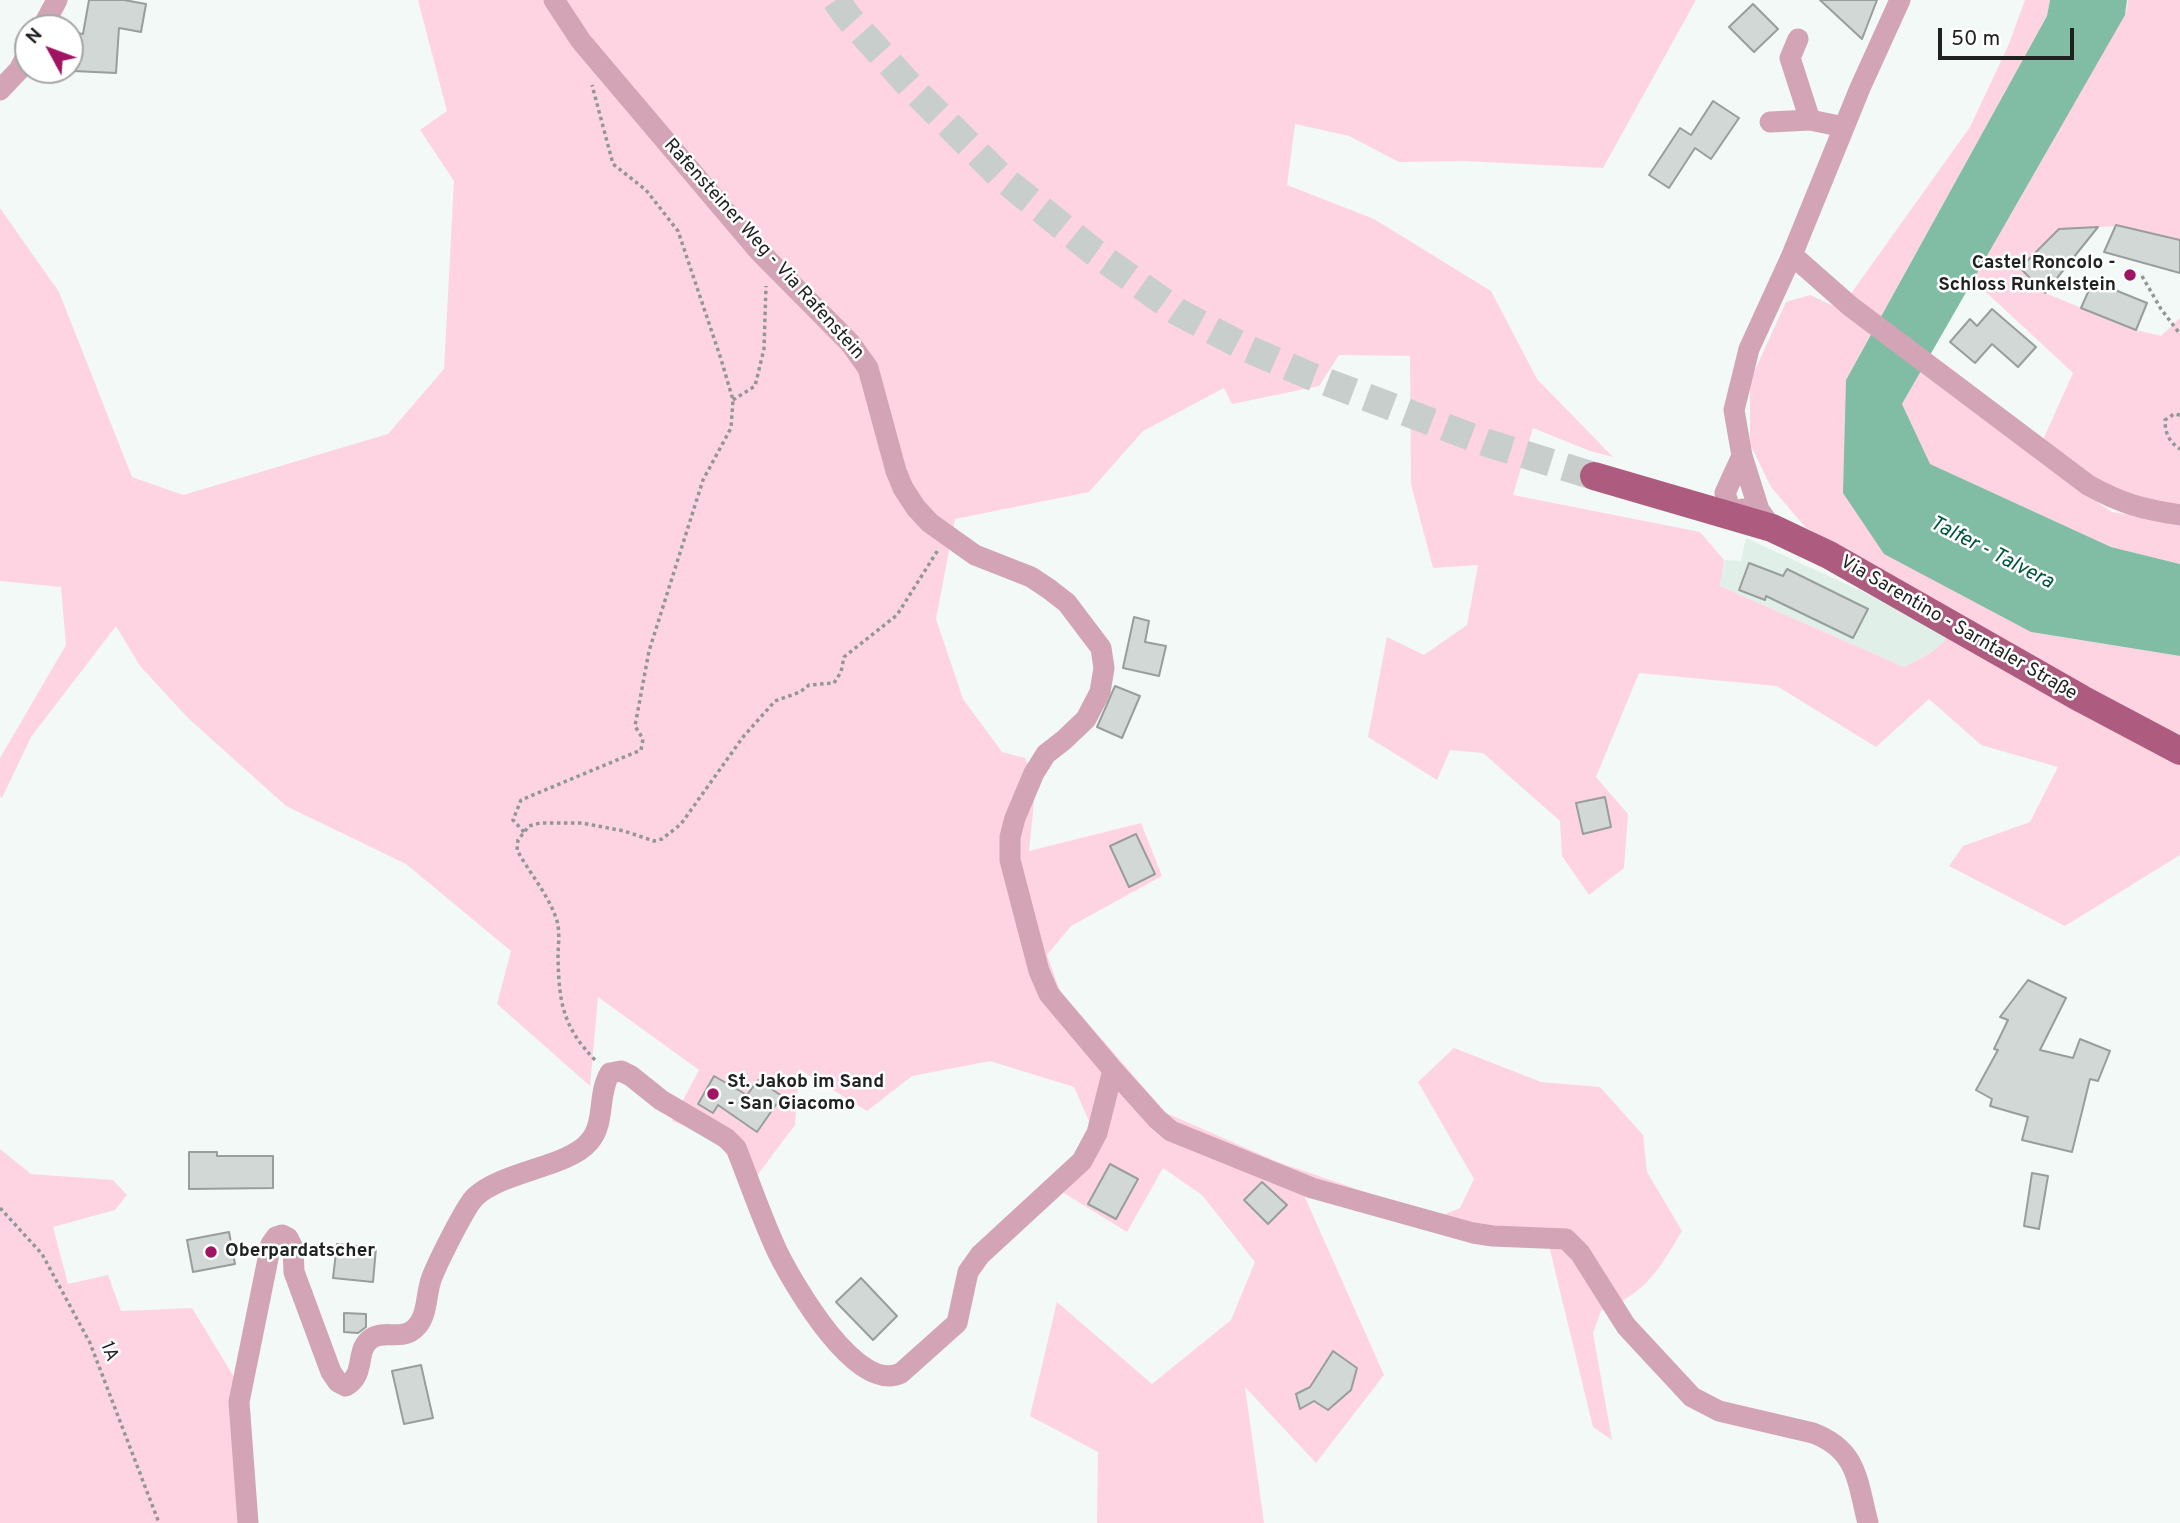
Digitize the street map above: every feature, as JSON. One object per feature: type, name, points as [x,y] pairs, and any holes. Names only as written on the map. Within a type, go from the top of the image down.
[{"type":"main road","name":"Via Sarentino - Sarntaler Straße","points":[[1594,476],[1693,504],[1728,504],[1838,561],[2082,699],[2180,751]]},
{"type":"street","name":"Rafensteiner Weg - Via Rafenstein","points":[[554,0],[581,41],[750,239],[850,343],[868,368],[896,471],[916,508],[948,537],[975,555],[1031,577],[1049,589],[1067,603],[1101,649],[1104,668],[1100,692],[1086,719],[1046,754],[1034,773],[1015,818],[1010,837],[1010,860],[1039,971],[1049,994],[1113,1070],[1171,1131],[1312,1188],[1473,1233],[1566,1239],[1580,1253],[1626,1326],[1692,1396],[1719,1411],[1813,1433],[1843,1451],[1853,1468],[1868,1523]]},
{"type":"street","points":[[1772,528],[1759,510],[1742,457],[1734,410],[1749,349],[1792,255],[1900,0]]},
{"type":"street","points":[[1798,40],[1790,58],[1810,120]]},
{"type":"street","points":[[0,90],[14,75]]},
{"type":"street","points":[[1770,122],[1810,120],[1844,127]]},
{"type":"street","points":[[1792,255],[1850,306],[2088,485],[2116,501],[2146,510],[2180,514]]},
{"type":"street","points":[[1742,457],[1728,504],[1746,506],[1755,492]]},
{"type":"street","points":[[248,1523],[239,1402],[271,1244],[276,1237],[282,1235],[288,1238],[293,1248],[294,1272],[331,1372],[338,1382],[346,1386],[354,1382],[358,1375],[363,1350],[370,1339],[377,1335],[405,1335],[421,1323],[431,1279],[473,1199],[484,1190],[575,1153],[589,1143],[598,1129],[604,1083],[610,1073],[621,1071],[661,1100],[726,1138],[736,1148],[772,1240],[802,1296],[853,1361],[877,1374],[894,1377],[957,1323],[968,1272],[980,1255],[1082,1161],[1097,1132],[1113,1070]]},
{"type":"path","points":[[524,832],[513,820],[521,800],[641,750],[643,739],[635,726],[649,651],[703,481],[732,428],[733,400],[678,230],[646,190],[613,164],[590,78]]},
{"type":"path","points":[[733,400],[755,386],[764,349],[767,305],[765,284],[777,268]]},
{"type":"path","points":[[2142,276],[2161,309],[2180,334]]},
{"type":"path","points":[[2180,415],[2174,414],[2165,420],[2165,431],[2173,445],[2180,449]]},
{"type":"path","points":[[610,1073],[579,1044],[569,1027],[560,991],[556,916],[517,850],[518,840],[529,826],[540,823],[582,823],[624,831],[654,841],[662,839],[681,824],[743,737],[775,701],[800,692],[809,685],[834,683],[841,672],[844,657],[897,615],[918,579],[948,537]]},
{"type":"path","name":"1A","points":[[0,1208],[42,1254],[90,1343],[159,1523]]},
{"type":"shaded area","points":[[418,0],[1696,0],[1603,168],[1464,161],[1399,162],[1349,136],[1295,124],[1287,185],[1374,219],[1491,291],[1537,379],[1613,457],[1590,451],[1533,428],[1513,495],[1700,532],[1724,560],[1720,586],[1904,667],[1937,648],[1948,636],[1958,616],[1805,527],[1771,487],[1750,444],[1750,381],[1786,302],[1810,295],[1840,309],[1970,127],[2009,44],[2025,0],[2050,0],[2047,16],[1846,380],[2031,632],[2180,656],[2180,855],[2065,926],[1949,866],[1963,846],[2030,822],[2058,767],[1981,745],[1929,699],[1876,747],[1777,686],[1639,673],[1596,777],[1628,814],[1624,868],[1589,895],[1562,856],[1560,821],[1483,753],[1450,750],[1437,780],[1368,737],[1387,637],[1424,655],[1467,625],[1478,565],[1433,568],[1411,484],[1410,356],[1339,355],[1319,386],[1232,404],[1224,388],[1143,431],[1089,492],[955,519],[936,619],[963,699],[1002,752],[1025,758],[1036,782],[1029,851],[1141,823],[1162,876],[1071,926],[1047,955],[1060,991],[1166,1113],[1278,1162],[1438,1217],[1460,1208],[1474,1179],[1418,1082],[1454,1048],[1541,1082],[1600,1087],[1643,1135],[1647,1172],[1682,1231],[1658,1269],[1640,1288],[1629,1297],[1601,1311],[1593,1333],[1612,1440],[1593,1427],[1549,1246],[1303,1193],[1384,1375],[1316,1463],[1245,1387],[1264,1523],[1097,1523],[1098,1452],[1030,1416],[1057,1302],[1152,1384],[1231,1320],[1255,1262],[1202,1195],[1163,1168],[1127,1232],[1059,1190],[1093,1130],[1074,1087],[990,1061],[912,1076],[867,1111],[799,1069],[795,1125],[747,1189],[718,1139],[672,1121],[699,1070],[598,997],[590,1086],[497,1004],[511,951],[406,864],[286,806],[188,718],[140,666],[116,626],[31,737],[2,798],[0,796],[0,758],[66,645],[61,587],[0,581],[0,208],[59,292],[132,477],[183,495],[388,434],[444,369],[454,181],[420,130],[447,111]]},
{"type":"shaded area","points":[[2128,0],[2180,0],[2180,240],[2120,226],[2059,229],[2021,268],[2045,293],[2136,330],[2161,336],[2180,318],[2180,506],[2112,491],[2042,442],[2073,373],[1973,280],[2126,12]]},
{"type":"shaded area","points":[[1920,372],[2074,487],[2112,512],[2180,522],[2180,564],[2111,547],[1929,464],[1902,404]]},
{"type":"shaded area","points":[[1746,538],[1952,633],[1942,646],[1904,667],[1720,586],[1724,560],[1741,561]]},
{"type":"shaded area","points":[[0,1149],[31,1174],[113,1180],[127,1195],[115,1210],[53,1227],[68,1284],[108,1275],[121,1311],[192,1308],[248,1400],[255,1523],[0,1523]]},
{"type":"water","name":"Talfer - Talvera","points":[[2050,0],[2127,0],[2125,15],[1902,404],[1930,464],[2111,547],[2180,564],[2180,656],[2031,632],[1884,554],[1843,493],[1846,380],[2047,16]]},
{"type":"building","points":[[89,0],[124,0],[146,4],[141,32],[119,28],[116,73],[84,72],[84,28]]},
{"type":"building","points":[[1820,0],[1877,0],[1862,39]]},
{"type":"building","points":[[1753,4],[1778,29],[1754,52],[1729,27]]},
{"type":"building","points":[[1713,101],[1739,118],[1711,159],[1695,148],[1669,188],[1649,175],[1680,128],[1691,135]]},
{"type":"building","points":[[2116,225],[2180,240],[2180,273],[2104,252]]},
{"type":"building","points":[[2098,227],[2045,293],[2020,268],[2059,229]]},
{"type":"building","points":[[2093,281],[2147,303],[2136,330],[2081,308]]},
{"type":"building","points":[[1992,309],[2036,347],[2018,367],[1992,344],[1975,363],[1950,342],[1970,319],[1977,326]]},
{"type":"building","points":[[1749,563],[1783,576],[1787,569],[1868,609],[1853,638],[1766,596],[1765,600],[1739,590]]},
{"type":"building","points":[[1134,617],[1149,621],[1145,642],[1166,646],[1159,676],[1123,668]]},
{"type":"building","points":[[1115,686],[1140,696],[1122,738],[1097,727]]},
{"type":"building","points":[[1605,797],[1611,827],[1583,834],[1576,803]]},
{"type":"building","points":[[1136,834],[1155,874],[1129,887],[1110,846]]},
{"type":"building","points":[[2028,980],[2066,998],[2040,1050],[2073,1058],[2080,1039],[2110,1051],[2098,1081],[2090,1079],[2072,1152],[2022,1140],[2028,1117],[1990,1106],[1992,1099],[1976,1090],[1998,1050],[1994,1049],[2008,1020],[2000,1017]]},
{"type":"building","points":[[714,1076],[747,1095],[758,1080],[782,1096],[757,1132],[718,1105],[713,1113],[698,1104]]},
{"type":"building","points":[[189,1152],[217,1152],[217,1156],[273,1156],[273,1188],[189,1189]]},
{"type":"building","points":[[1110,1164],[1138,1179],[1116,1219],[1088,1204]]},
{"type":"building","points":[[2032,1173],[2048,1176],[2039,1229],[2024,1226]]},
{"type":"building","points":[[1262,1182],[1287,1205],[1268,1224],[1244,1200]]},
{"type":"building","name":"Oberpardatscher","points":[[229,1232],[235,1264],[193,1272],[187,1240]]},
{"type":"building","points":[[337,1244],[376,1248],[373,1282],[333,1278]]},
{"type":"building","points":[[861,1278],[897,1316],[873,1340],[836,1302]]},
{"type":"building","points":[[344,1313],[366,1314],[366,1327],[358,1333],[344,1332]]},
{"type":"building","points":[[1333,1351],[1357,1368],[1351,1390],[1328,1410],[1314,1401],[1300,1409],[1296,1394],[1310,1387]]},
{"type":"building","points":[[421,1365],[433,1418],[404,1424],[392,1371]]},
{"type":"tunnel","points":[[836,0],[847,16],[911,87],[1001,177],[1094,252],[1178,312],[1244,347],[1308,375],[1487,443],[1594,476]]},
{"type":"place","name":"Castel Roncolo - Schloss Runkelstein","points":[[2130,275]]},
{"type":"place","name":"St. Jakob im Sand - San Giacomo","points":[[713,1094]]},
{"type":"place","name":"Oberpardatscher","points":[[211,1252]]}]
